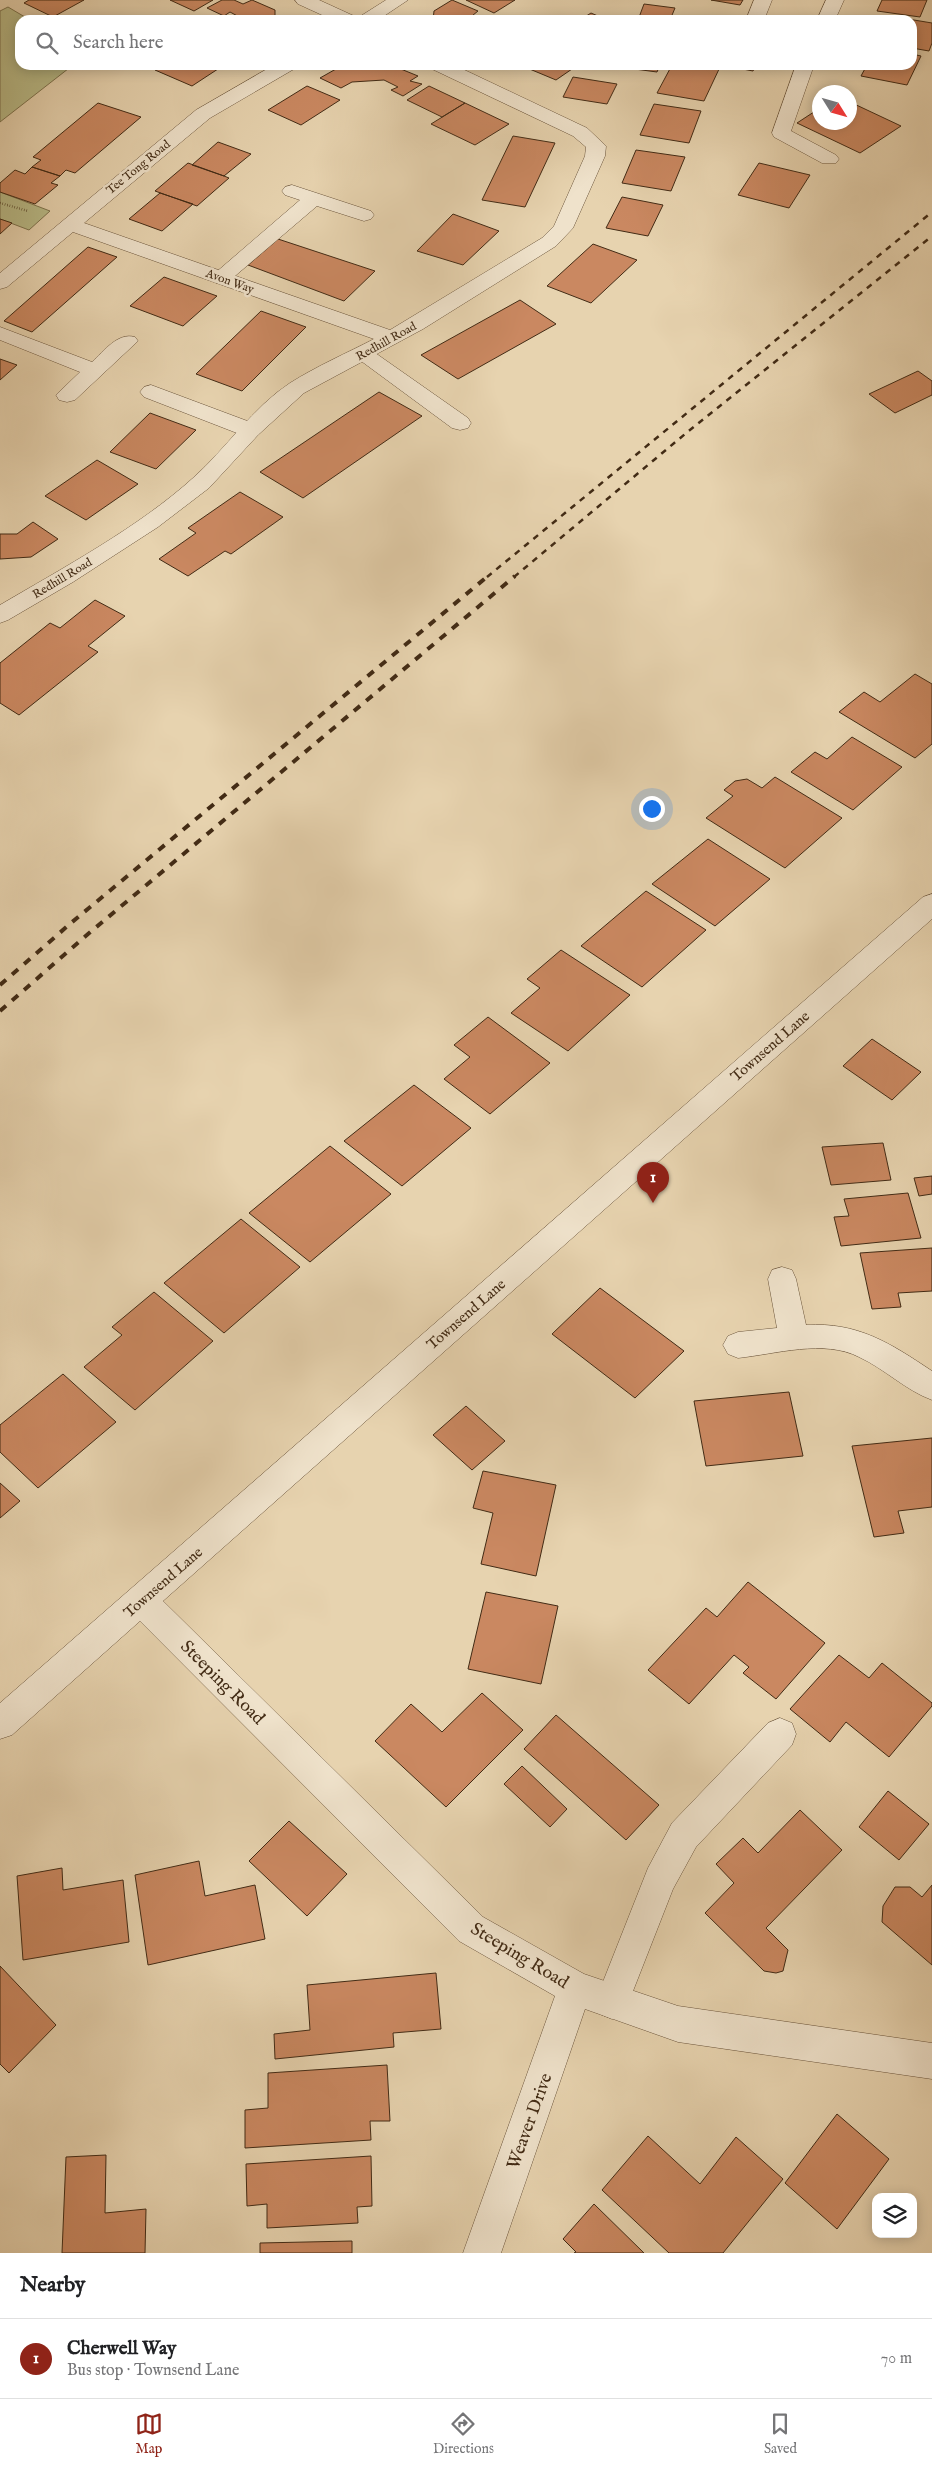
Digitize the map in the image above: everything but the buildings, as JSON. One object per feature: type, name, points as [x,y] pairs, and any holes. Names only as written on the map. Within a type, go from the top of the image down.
[{"type":"street","points":[[304,0],[337,15]]},
{"type":"street","points":[[374,15],[399,0]]},
{"type":"street","points":[[757,15],[763,0]]},
{"type":"street","points":[[828,15],[835,0]]},
{"type":"street","name":"Tee Tong Road","points":[[0,283],[203,114],[278,70]]},
{"type":"street","name":"Redhill Road","points":[[0,615],[65,577],[150,522],[200,483],[250,430],[297,388],[392,338],[549,242],[563,228],[594,156],[596,146],[580,132],[450,70]]},
{"type":"street","points":[[803,70],[781,134],[829,159]]},
{"type":"street","points":[[292,191],[364,215]]},
{"type":"street","points":[[221,278],[314,198]]},
{"type":"street","name":"Avon Way","points":[[69,224],[392,338]]},
{"type":"street","points":[[0,332],[94,370]]},
{"type":"street","points":[[67,396],[128,341]]},
{"type":"street","points":[[364,354],[460,423]]},
{"type":"street","points":[[151,392],[250,430]]},
{"type":"street","name":"Townsend Lane","points":[[0,1724],[932,904]]},
{"type":"street","points":[[782,1279],[794,1340]]},
{"type":"street","points":[[738,1345],[829,1338],[850,1340],[875,1352],[932,1387]]},
{"type":"street","name":"Steeping Road","points":[[142,1601],[471,1929],[575,1988],[678,2024],[932,2061]]},
{"type":"street","points":[[612,2002],[660,1880],[684,1835],[780,1734]]},
{"type":"street","name":"Weaver Drive","points":[[482,2253],[575,1988]]},
{"type":"green space","points":[[8,7],[22,15],[15,15],[15,70],[67,70],[0,122],[0,11]]},
{"type":"green space","points":[[0,192],[50,211],[29,230],[0,219]]},
{"type":"railway","points":[[487,577],[932,212]]},
{"type":"railway","points":[[514,577],[685,434],[932,236]]},
{"type":"railway","points":[[0,985],[71,923],[488,576]]},
{"type":"railway","points":[[0,1011],[88,934],[515,576]]},
{"type":"place","name":"Cherwell Way","points":[[653,1203]]}]
